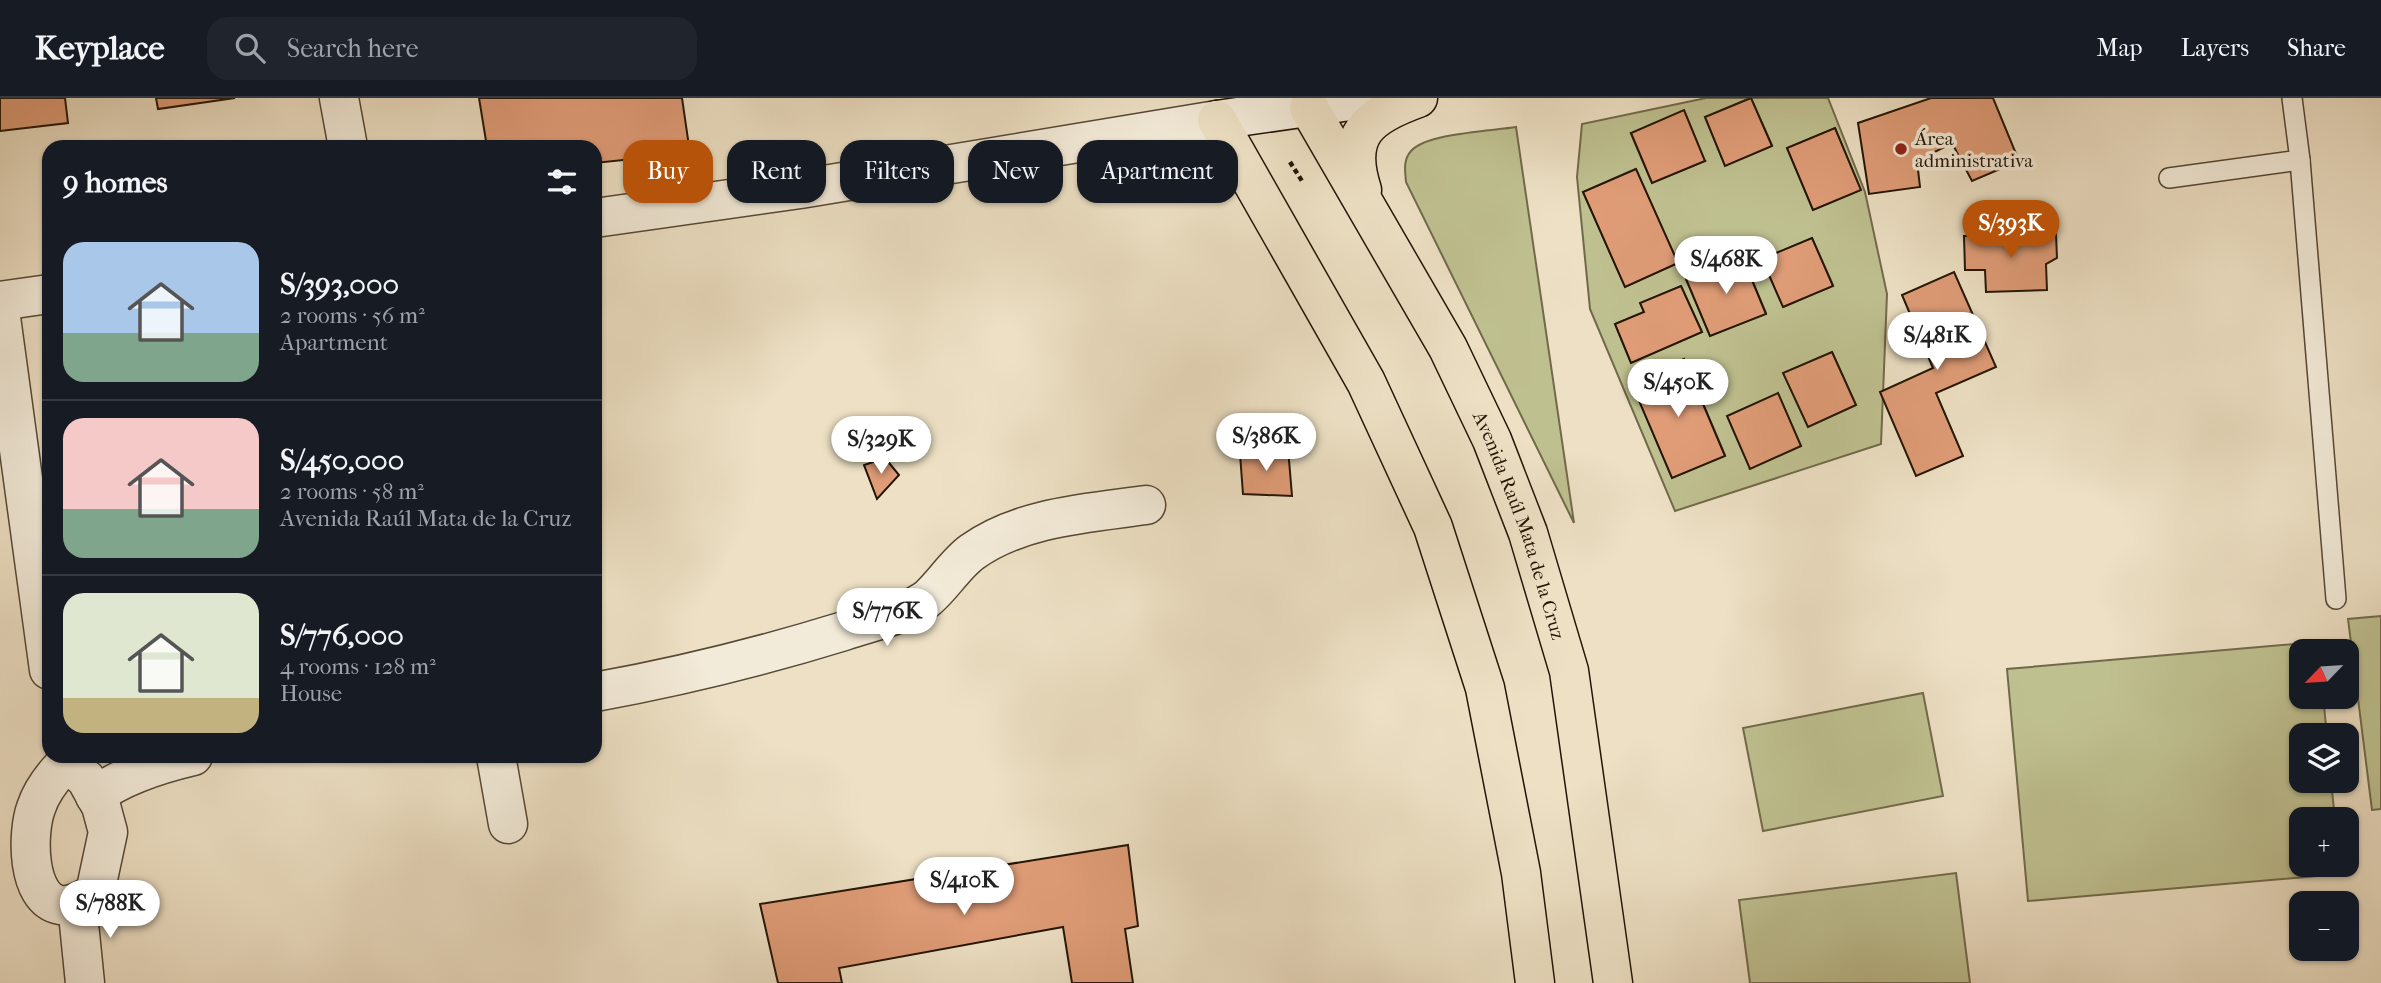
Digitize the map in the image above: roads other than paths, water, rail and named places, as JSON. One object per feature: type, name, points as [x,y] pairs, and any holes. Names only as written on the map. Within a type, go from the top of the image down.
[{"type":"main road","points":[[1373,218],[1358,172],[1356,146],[1359,135],[1373,122],[1401,104],[1418,98]]},
{"type":"main road","name":"Avenida Raúl Mata de la Cruz","points":[[1309,108],[1448,348],[1492,440],[1528,533],[1569,671],[1613,983]]},
{"type":"main road","points":[[1217,120],[1366,383],[1433,527],[1485,688],[1521,873],[1535,983]]},
{"type":"street","points":[[339,98],[347,140]]},
{"type":"street","points":[[602,217],[800,189],[1217,120],[1371,98]]},
{"type":"street","points":[[0,301],[42,295]]},
{"type":"street","points":[[0,310],[42,619]]},
{"type":"street","points":[[602,691],[635,685],[812,640],[887,617],[926,601],[945,577],[972,552],[1013,530],[1054,519],[1146,505]]},
{"type":"street","points":[[60,763],[36,808],[30,837],[30,863],[46,897],[59,905],[77,904],[95,893],[108,832],[101,806],[86,779],[65,763]]},
{"type":"street","points":[[95,796],[108,787],[163,763]]},
{"type":"street","points":[[497,763],[508,824]]},
{"type":"street","points":[[77,904],[85,983]]},
{"type":"lane","points":[[2292,98],[2300,160],[2336,599]]},
{"type":"lane","points":[[2169,178],[2300,160]]},
{"type":"place","name":"Área administrativa","points":[[1901,149]]}]
